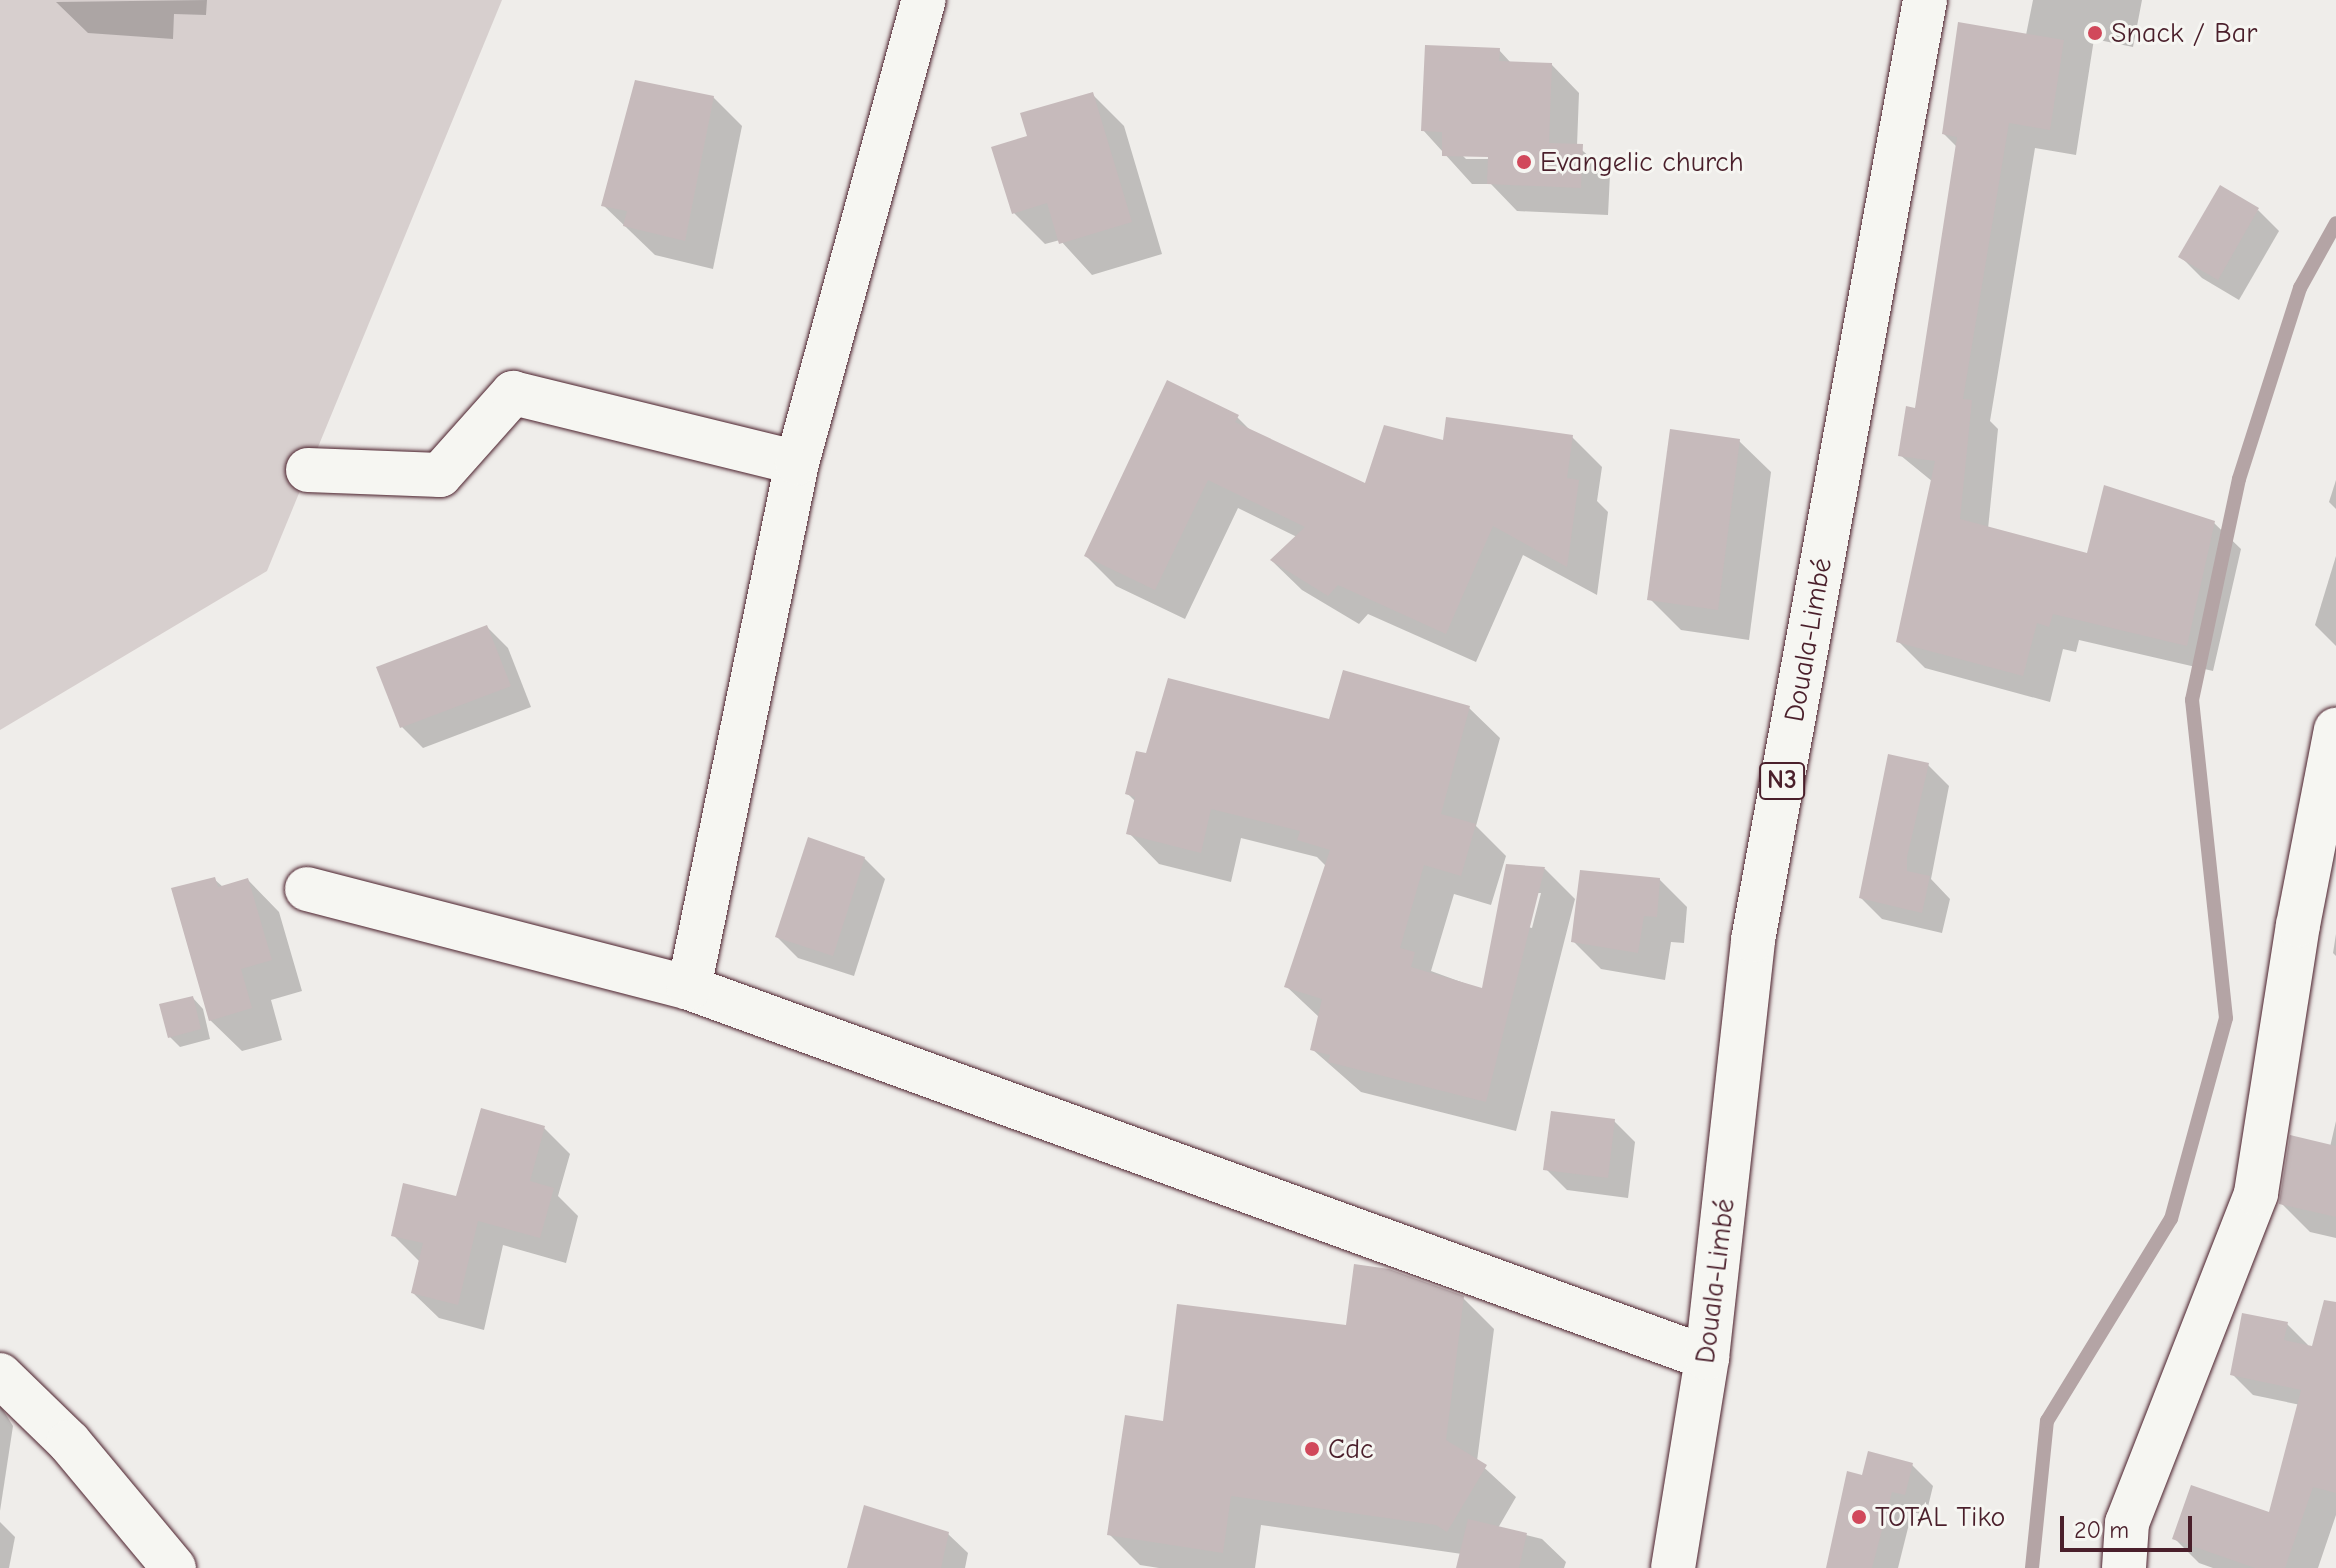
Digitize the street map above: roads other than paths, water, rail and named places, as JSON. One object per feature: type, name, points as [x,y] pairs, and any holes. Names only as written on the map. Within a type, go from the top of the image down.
[{"type":"main road","points":[[689,988],[797,463],[924,0]]},
{"type":"main road","name":"Douala-Limbé","points":[[1673,1568],[1707,1358],[1753,940],[1925,0]]},
{"type":"main road","points":[[308,470],[440,475],[513,393],[797,463]]},
{"type":"main road","points":[[2124,1568],[2127,1523],[2256,1193],[2298,925],[2336,730]]},
{"type":"main road","points":[[307,889],[689,988],[1707,1358]]},
{"type":"main road","points":[[0,1375],[69,1442],[174,1568]]},
{"type":"waterway","points":[[2032,1568],[2047,1421],[2171,1219],[2226,1018],[2192,700],[2239,479],[2300,288],[2336,223]]},
{"type":"place","name":"Snack / Bar","points":[[2095,33]]},
{"type":"place","name":"Evangelic church","points":[[1524,162]]},
{"type":"place","name":"Cdc","points":[[1312,1449]]},
{"type":"place","name":"TOTAL Tiko","points":[[1859,1517]]}]
